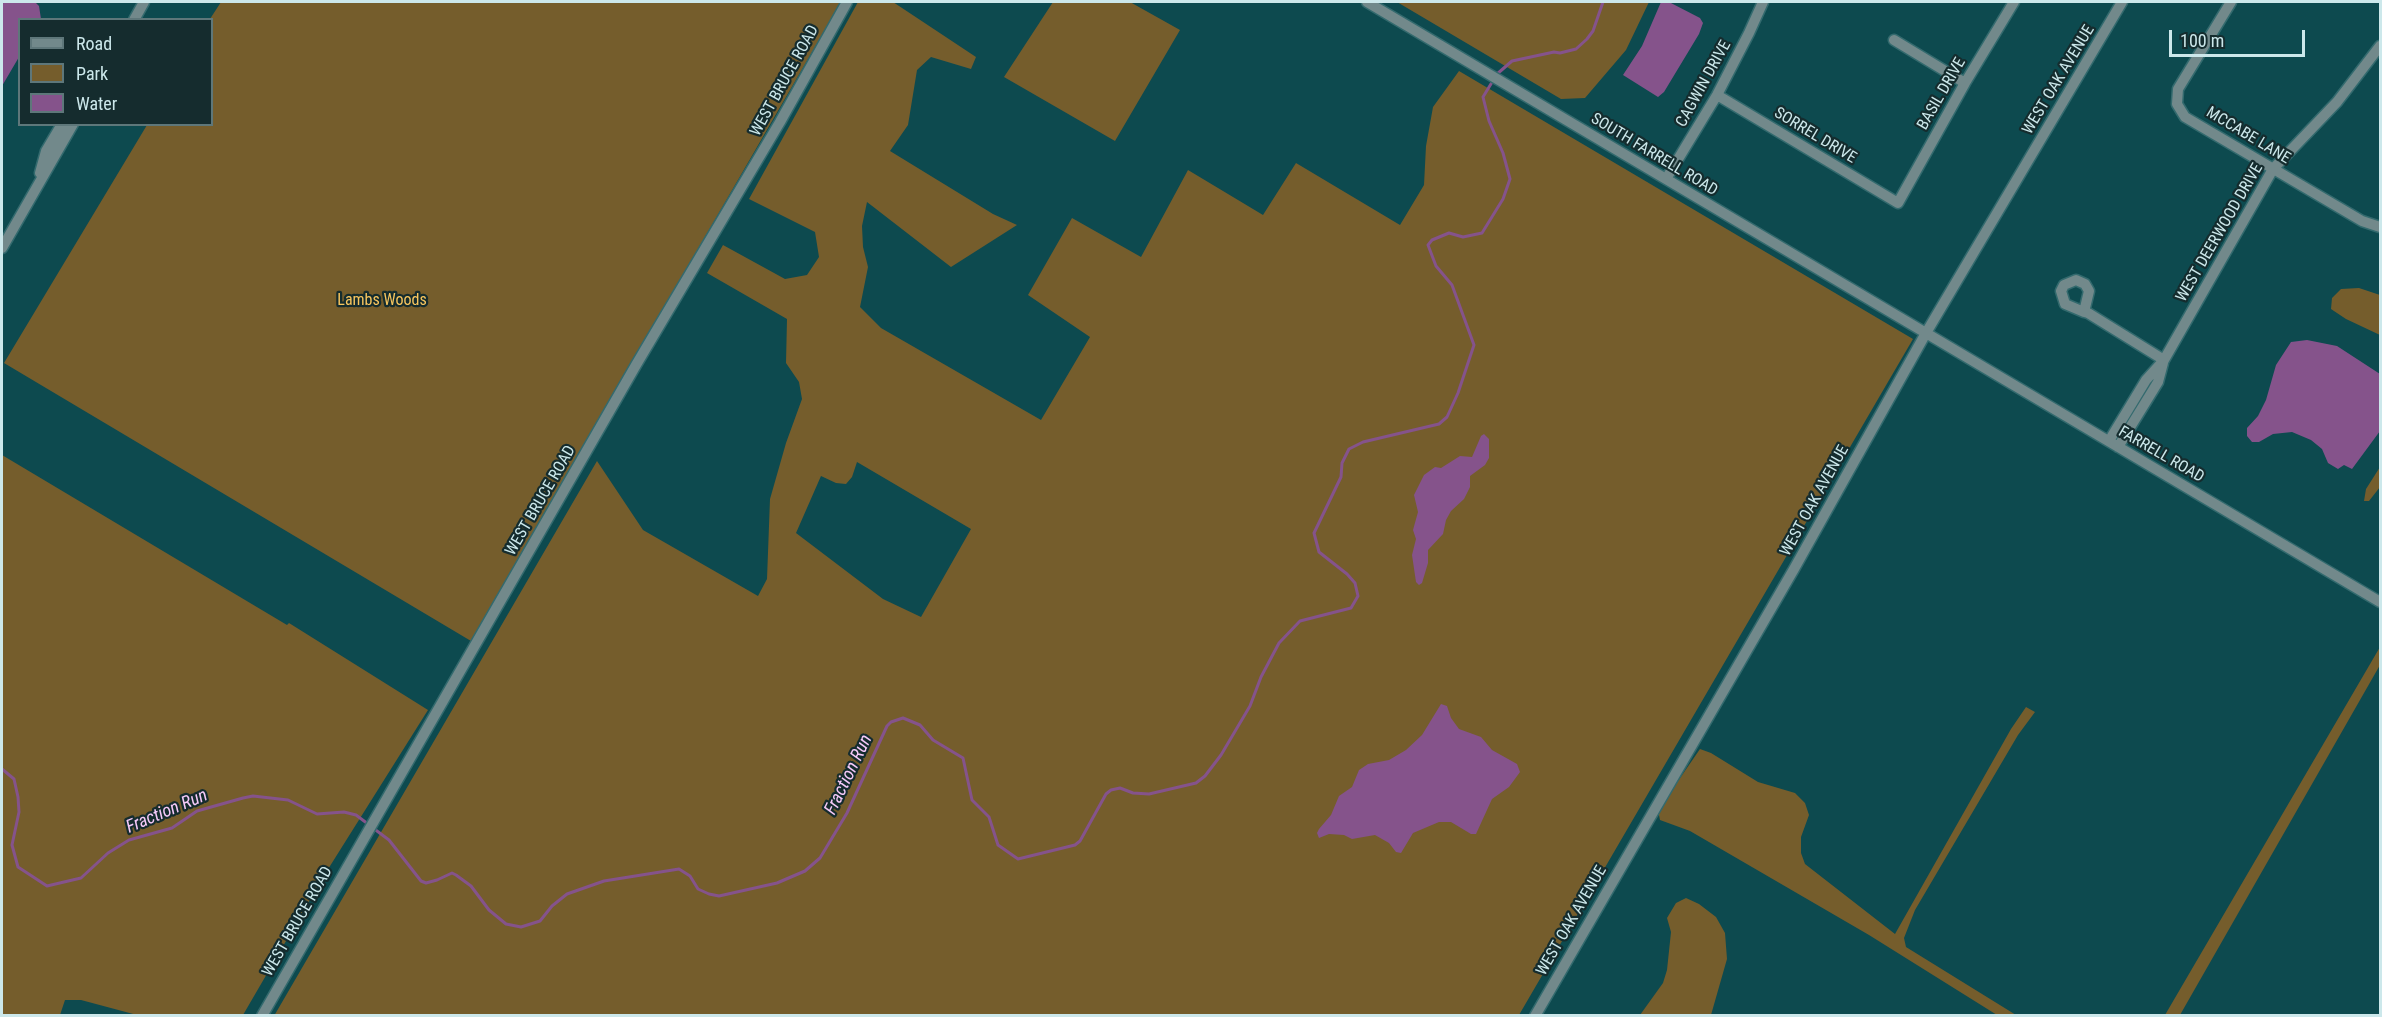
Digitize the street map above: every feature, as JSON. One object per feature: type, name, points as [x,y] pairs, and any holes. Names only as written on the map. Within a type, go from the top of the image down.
[{"type":"street","points":[[135,18],[144,2]]},
{"type":"street","name":"WEST BRUCE ROAD","points":[[262,1016],[636,365],[780,122],[847,2]]},
{"type":"street","name":"SOUTH FARRELL ROAD","points":[[1367,2],[1926,333]]},
{"type":"street","name":"CAGWIN DRIVE","points":[[1666,179],[1717,95],[1763,2]]},
{"type":"street","name":"BASIL DRIVE","points":[[1899,203],[1965,83],[2014,2]]},
{"type":"street","name":"WEST OAK AVENUE","points":[[1535,1016],[1794,569],[1926,333],[2122,2]]},
{"type":"street","name":"MCCABE LANE","points":[[2231,2],[2178,89],[2176,104],[2185,117],[2362,221],[2380,227]]},
{"type":"street","points":[[1894,40],[1965,83]]},
{"type":"street","name":"WEST DEERWOOD DRIVE","points":[[2114,444],[2158,382],[2164,360],[2273,169],[2337,102],[2380,46]]},
{"type":"street","name":"SORREL DRIVE","points":[[1717,95],[1899,203]]},
{"type":"street","points":[[34,192],[46,151],[61,126]]},
{"type":"street","points":[[2,248],[72,126]]},
{"type":"street","points":[[2084,312],[2164,360]]},
{"type":"street","name":"FARRELL ROAD","points":[[1926,333],[2380,602]]},
{"type":"green space","name":"Lambs Woods","points":[[221,2],[841,2],[471,641],[4,363],[146,126],[213,126],[213,18],[211,18]]},
{"type":"green space","points":[[858,2],[893,2],[976,57],[971,69],[931,57],[917,70],[908,125],[890,151],[993,214],[1017,225],[951,267],[867,202],[862,226],[863,247],[868,267],[860,307],[881,328],[1041,420],[1090,337],[1028,295],[1072,218],[1141,257],[1188,170],[1263,215],[1296,163],[1400,225],[1424,185],[1426,146],[1433,107],[1459,71],[1913,339],[1519,1015],[274,1016],[597,461],[643,530],[758,596],[767,579],[770,499],[786,443],[802,399],[799,382],[786,363],[787,319],[707,273],[723,245],[785,279],[807,275],[819,257],[815,232],[749,199]],"holes":[[[857,462],[971,529],[921,617],[883,599],[796,533],[821,476],[836,483],[846,484],[852,477]]]},
{"type":"green space","points":[[1053,2],[1130,2],[1180,30],[1115,141],[1004,77]]},
{"type":"green space","points":[[1397,2],[1649,2],[1626,50],[1585,98],[1561,99]]},
{"type":"green space","points":[[2359,288],[2380,295],[2380,335],[2346,319],[2331,309],[2332,298],[2341,289]]},
{"type":"green space","points":[[2,455],[287,625],[289,623],[428,710],[325,874],[243,1015],[137,1015],[81,1000],[65,1000],[60,1015],[2,1015]]},
{"type":"green space","points":[[2380,467],[2380,487],[2369,501],[2364,501],[2366,489]]},
{"type":"green space","points":[[2380,647],[2380,665],[2180,1015],[2165,1015]]},
{"type":"green space","points":[[2026,707],[2035,712],[2018,735],[1915,910],[1904,938],[1906,947],[2016,1015],[1997,1015],[1869,935],[1690,831],[1660,820],[1658,810],[1700,749],[1711,753],[1758,782],[1795,793],[1805,803],[1809,815],[1801,837],[1801,853],[1805,864],[1895,934],[2011,729]]},
{"type":"green space","points":[[1686,898],[1699,904],[1716,917],[1725,933],[1727,959],[1711,1015],[1640,1015],[1663,983],[1667,970],[1671,932],[1667,918],[1676,903]]},
{"type":"water","points":[[2,2],[35,2],[39,6],[41,18],[18,18],[18,59],[2,86]]},
{"type":"water","points":[[1661,2],[1669,2],[1700,18],[1703,23],[1699,34],[1664,92],[1658,97],[1623,75],[1642,46]]},
{"type":"water","points":[[2307,340],[2337,346],[2380,374],[2380,431],[2352,469],[2344,465],[2338,469],[2328,463],[2322,449],[2311,440],[2292,432],[2273,434],[2259,442],[2252,442],[2247,436],[2247,428],[2258,416],[2266,400],[2276,365],[2291,342]]},
{"type":"water","points":[[1484,434],[1489,439],[1489,458],[1485,465],[1470,476],[1470,487],[1464,499],[1451,511],[1443,534],[1428,550],[1428,563],[1422,583],[1419,585],[1416,582],[1412,555],[1416,539],[1413,530],[1418,512],[1414,495],[1424,475],[1435,467],[1441,468],[1460,456],[1472,457]]},
{"type":"water","points":[[1441,704],[1447,706],[1451,718],[1459,729],[1481,737],[1492,750],[1517,764],[1520,772],[1509,787],[1492,799],[1476,834],[1471,834],[1451,822],[1439,822],[1413,833],[1401,853],[1396,852],[1389,843],[1375,835],[1352,839],[1344,835],[1329,834],[1319,838],[1317,833],[1319,829],[1331,815],[1339,796],[1352,787],[1359,770],[1368,764],[1389,760],[1406,750],[1422,735]]},
{"type":"waterway","name":"Fraction Run","points":[[373,828],[389,840],[421,881],[426,883],[452,873],[471,886],[489,910],[506,924],[521,927],[540,921],[552,906],[567,894],[604,881],[679,869],[690,876],[698,889],[719,896],[777,883],[805,871],[820,858],[847,813],[887,726],[903,718],[920,725],[933,740],[963,758],[972,800],[989,817],[998,845],[1018,859],[1075,845],[1080,841],[1106,794],[1111,790],[1120,788],[1133,793],[1149,794],[1196,783],[1205,776],[1221,755],[1250,706],[1261,677],[1279,643],[1300,621],[1351,608],[1358,596],[1355,583],[1319,552],[1314,533],[1341,477],[1342,463],[1349,449],[1363,442],[1439,424],[1447,417],[1458,393],[1474,345],[1452,285],[1436,266],[1428,245],[1432,240],[1449,233],[1463,237],[1482,233],[1503,199],[1510,179],[1503,153],[1489,121],[1483,97],[1497,74],[1512,61],[1576,49],[1593,31],[1603,2]]},
{"type":"waterway","name":"Fraction Run","points":[[2,769],[14,779],[18,797],[19,812],[12,845],[18,867],[47,886],[81,878],[108,853],[129,840],[172,828],[197,811],[253,796],[288,800],[317,814],[344,812],[356,815],[368,824]]}]
